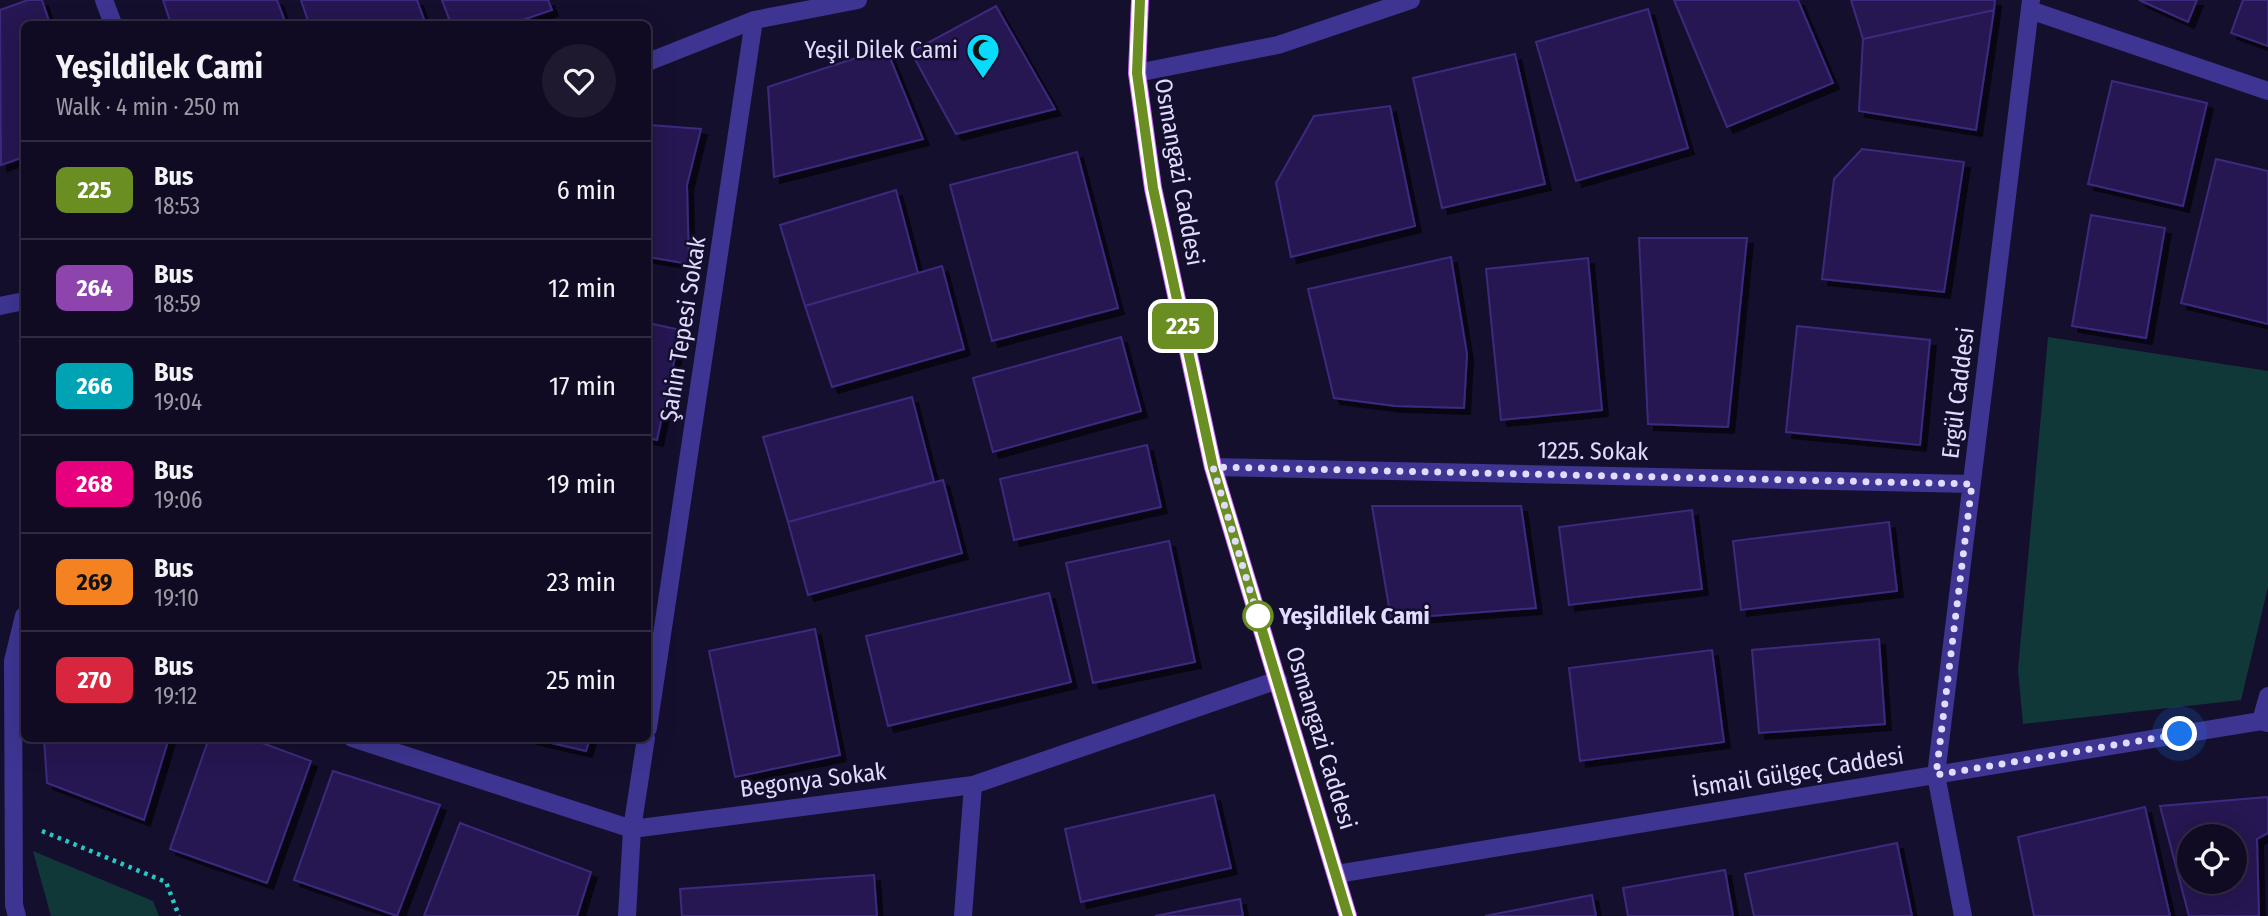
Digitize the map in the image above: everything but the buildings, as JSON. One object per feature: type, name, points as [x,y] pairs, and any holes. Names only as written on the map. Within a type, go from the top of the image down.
[{"type":"main road","name":"Osmangazi Caddesi","points":[[1140,0],[1137,73],[1153,188],[1213,467],[1348,916]]},
{"type":"street","points":[[104,0],[112,21]]},
{"type":"street","points":[[651,61],[754,20],[858,0]]},
{"type":"street","points":[[1137,73],[1278,45],[1411,0]]},
{"type":"street","points":[[2031,5],[2268,91]]},
{"type":"street","name":"Ergül Caddesi","points":[[1963,916],[1936,775],[2031,5]]},
{"type":"street","name":"Şahin Tepesi Sokak","points":[[651,708],[754,20]]},
{"type":"street","points":[[0,306],[21,302]]},
{"type":"street","name":"1225. Sokak","points":[[1213,467],[1972,484]]},
{"type":"street","points":[[17,916],[14,905],[13,661],[21,632]]},
{"type":"street","name":"Begonya Sokak","points":[[364,742],[632,829],[972,785],[1278,680]]},
{"type":"street","points":[[2265,722],[2268,696]]},
{"type":"street","name":"İsmail Gülgeç Caddesi","points":[[1337,873],[2265,722]]},
{"type":"street","points":[[627,916],[632,829],[645,742]]},
{"type":"street","points":[[963,916],[972,785]]},
{"type":"path","points":[[14,820],[166,882],[179,916]]},
{"type":"green space","points":[[2048,337],[2268,371],[2268,587],[2241,700],[2023,724],[2018,670]]},
{"type":"green space","points":[[33,851],[153,901],[159,916],[51,916]]},
{"type":"bus line","name":"225","points":[[1140,0],[1137,73],[1153,188],[1213,467],[1348,916]]},
{"type":"place","name":"Yeşil Dilek Cami","points":[[983,80]]},
{"type":"place","name":"Yeşildilek Cami","points":[[1258,616]]},
{"type":"route","points":[[1258,616],[1261,627],[1213,467],[1972,484],[1936,775],[2180,734]]}]
